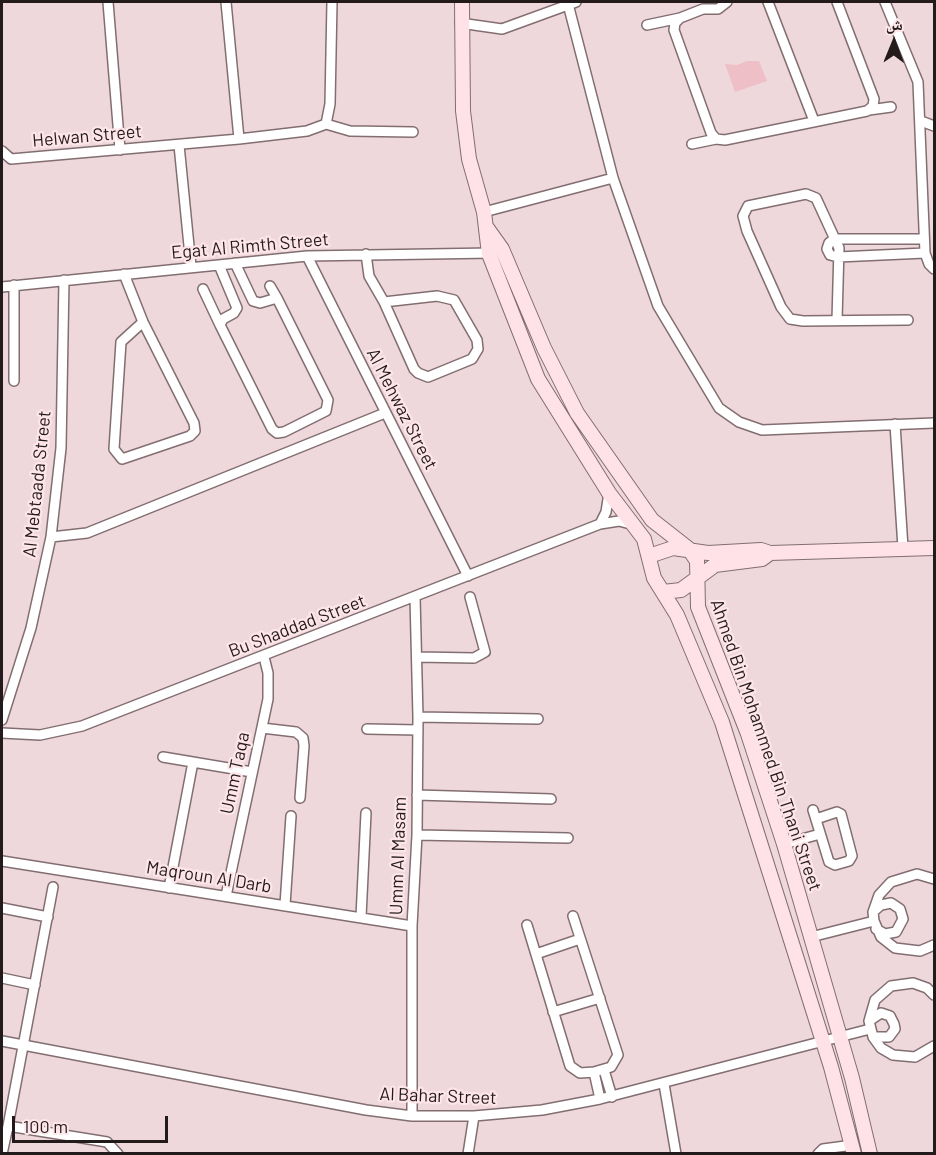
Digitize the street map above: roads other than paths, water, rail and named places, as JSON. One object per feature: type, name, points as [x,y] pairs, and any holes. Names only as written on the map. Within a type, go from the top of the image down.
[{"type":"street","points":[[108,2],[120,150]]},
{"type":"street","points":[[226,2],[239,139]]},
{"type":"street","points":[[332,2],[330,104],[326,124],[350,131],[413,132]]},
{"type":"street","name":"Ahmed Bin Mohammed Bin Thani Street","points":[[462,2],[460,23],[463,111],[469,159],[495,252],[538,379],[609,494],[644,539],[654,578],[677,615],[734,755],[824,1042],[853,1149]]},
{"type":"street","points":[[647,25],[680,18],[705,5],[718,9],[725,2]]},
{"type":"street","points":[[768,2],[814,121]]},
{"type":"street","points":[[837,2],[874,99],[873,106],[867,111]]},
{"type":"street","points":[[885,2],[915,74],[921,121],[925,253],[928,264],[934,269]]},
{"type":"street","points":[[460,23],[502,29],[572,3],[613,178],[658,306],[719,408],[739,422],[762,430],[934,423]]},
{"type":"street","points":[[680,18],[675,23],[674,30],[711,133],[716,139]]},
{"type":"street","points":[[692,144],[716,139],[725,140],[891,107]]},
{"type":"street","points":[[921,121],[934,126]]},
{"type":"street","name":"Helwan Street","points":[[2,151],[11,159],[120,150],[307,131],[326,124]]},
{"type":"street","points":[[179,145],[191,266]]},
{"type":"street","points":[[485,219],[613,178]]},
{"type":"street","points":[[834,239],[816,198],[812,195],[806,194],[755,203],[744,211],[747,231],[786,315],[795,321],[908,320]]},
{"type":"street","points":[[924,239],[834,239],[829,243],[827,249],[830,255],[838,257],[925,253]]},
{"type":"street","name":"Ahmed Bin Mohammed Bin Thani Street","points":[[495,252],[577,413],[652,520],[664,532],[689,549],[697,561],[698,607],[748,734],[784,844],[840,1037],[870,1154]]},
{"type":"street","name":"Egat Al Rimth Street","points":[[2,287],[307,256],[495,252]]},
{"type":"street","points":[[366,254],[369,276],[418,373],[428,377],[435,375],[477,355],[477,340],[454,300],[437,296],[384,302]]},
{"type":"street","name":"Al Mehwaz Street","points":[[307,256],[468,576]]},
{"type":"street","points":[[837,320],[838,257]]},
{"type":"street","points":[[235,263],[253,301],[260,303],[277,298]]},
{"type":"street","points":[[219,265],[237,308],[234,314],[223,319],[220,325]]},
{"type":"street","points":[[124,274],[143,322],[194,423],[195,431],[190,436],[122,459],[114,449],[121,342],[143,322]]},
{"type":"street","name":"Al Mebtaada Street","points":[[2,720],[31,628],[51,537],[61,448],[64,280]]},
{"type":"street","points":[[14,285],[14,381]]},
{"type":"street","points":[[203,290],[272,429],[278,433],[326,411],[328,406],[270,286]]},
{"type":"street","points":[[51,537],[87,533],[385,413]]},
{"type":"street","points":[[895,424],[903,549]]},
{"type":"street","points":[[600,524],[606,512],[609,494]]},
{"type":"street","name":"Bu Shaddad Street","points":[[2,733],[40,735],[82,726],[264,657],[600,524],[619,521],[634,525]]},
{"type":"street","points":[[649,556],[665,549],[708,552],[761,550],[770,553],[934,548]]},
{"type":"street","points":[[663,592],[681,590],[699,574],[715,565],[762,559],[770,553]]},
{"type":"street","name":"Umm Al Masam","points":[[412,1116],[412,926],[417,835],[418,730],[414,597]]},
{"type":"street","points":[[417,657],[474,658],[485,652],[470,597]]},
{"type":"street","name":"Umm Taqa","points":[[226,896],[269,686],[264,657]]},
{"type":"street","points":[[418,717],[538,718]]},
{"type":"street","points":[[262,728],[296,732],[303,738],[300,798]]},
{"type":"street","points":[[367,729],[418,730]]},
{"type":"street","points":[[163,757],[252,772]]},
{"type":"street","points":[[169,888],[193,762]]},
{"type":"street","points":[[417,795],[551,799]]},
{"type":"street","points":[[837,812],[841,814],[851,859],[838,864],[829,862],[820,834],[814,814],[837,812]]},
{"type":"street","points":[[361,917],[366,813]]},
{"type":"street","points":[[285,905],[291,816]]},
{"type":"street","points":[[784,844],[820,834]]},
{"type":"street","points":[[417,835],[568,838]]},
{"type":"street","name":"Maqroun Al Darb","points":[[2,861],[412,926]]},
{"type":"street","points":[[934,879],[917,874],[891,882],[879,895],[874,921],[887,944],[903,951],[920,951],[934,945]]},
{"type":"street","points":[[2,1154],[53,887]]},
{"type":"street","points":[[2,908],[48,917]]},
{"type":"street","points":[[527,925],[570,1066],[580,1073],[599,1071],[615,1064],[618,1055],[573,916]]},
{"type":"street","points":[[811,937],[874,921]]},
{"type":"street","points":[[536,954],[580,939]]},
{"type":"street","points":[[2,978],[35,984]]},
{"type":"street","points":[[934,995],[927,988],[913,983],[891,986],[875,1000],[871,1029],[887,1052],[901,1057],[922,1054],[934,1046]]},
{"type":"street","points":[[553,1012],[600,998]]},
{"type":"street","name":"Al Bahar Street","points":[[2,1041],[337,1106],[412,1116],[474,1116],[542,1110],[612,1097],[871,1029]]},
{"type":"street","points":[[599,1071],[612,1097]]},
{"type":"street","points":[[599,1071],[600,1099]]},
{"type":"street","points":[[664,1084],[676,1154]]},
{"type":"street","points":[[468,1154],[474,1116]]},
{"type":"street","points":[[8,1126],[106,1142],[118,1154]]},
{"type":"street","points":[[818,1154],[823,1149],[853,1149]]}]
